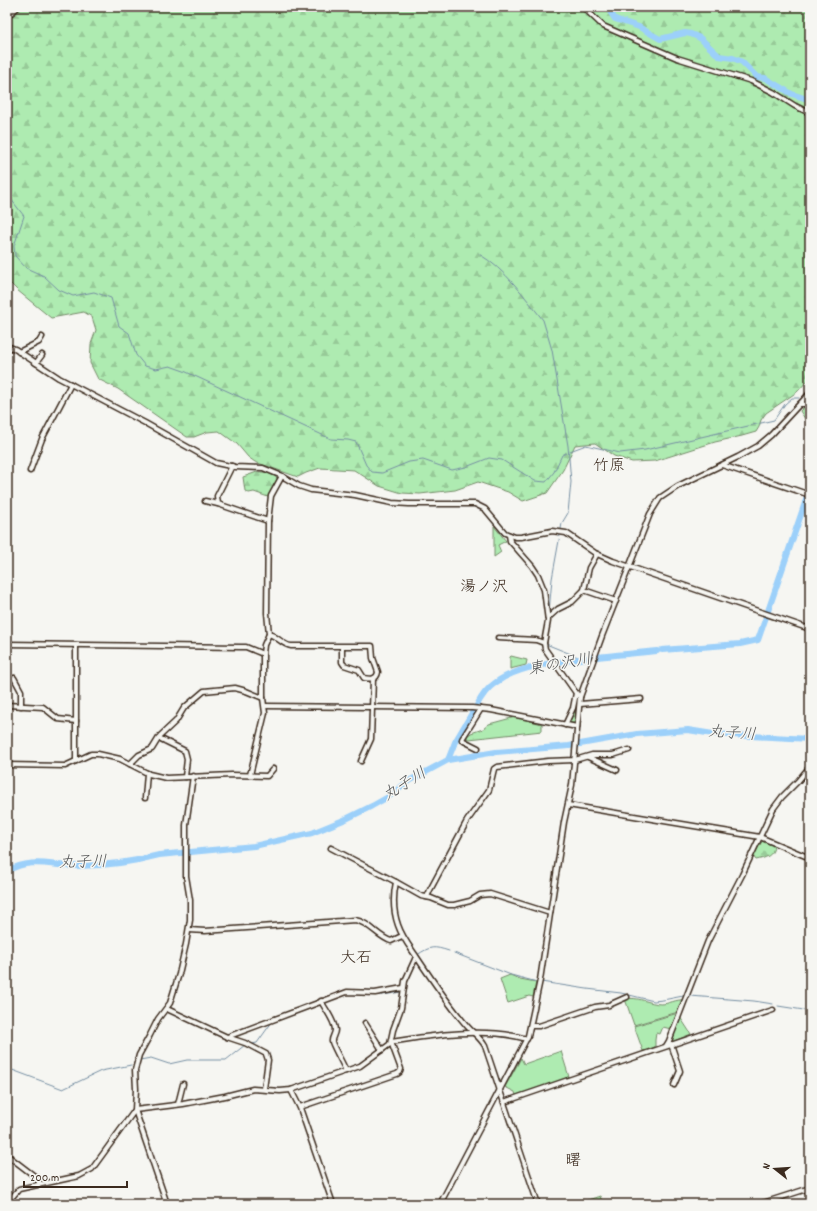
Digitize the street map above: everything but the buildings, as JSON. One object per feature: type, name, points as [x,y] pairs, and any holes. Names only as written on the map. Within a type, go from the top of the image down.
[{"type":"street","points":[[7,17],[18,7]]},
{"type":"street","points":[[583,7],[603,26],[677,58],[751,81],[810,113]]},
{"type":"street","points":[[19,352],[39,342],[42,337]]},
{"type":"street","points":[[7,346],[71,384],[216,463],[232,466],[263,468],[310,490],[392,503],[475,504],[485,509],[505,533],[521,537],[558,531],[571,536],[597,554],[629,567],[810,629]]},
{"type":"street","points":[[36,363],[42,355]]},
{"type":"street","points":[[30,471],[42,439],[51,425],[71,384]]},
{"type":"street","points":[[440,1204],[501,1090],[527,1039],[531,1026],[572,785],[580,697],[595,654],[650,514],[660,498],[678,486],[758,446],[771,435],[810,393]]},
{"type":"street","points":[[800,404],[810,404]]},
{"type":"street","points":[[722,465],[810,495]]},
{"type":"street","points":[[218,504],[217,496],[232,466]]},
{"type":"street","points":[[250,775],[258,738],[264,721],[265,706],[263,698],[263,654],[264,645],[269,634],[267,612],[268,521],[271,496],[282,476]]},
{"type":"street","points":[[205,501],[268,521]]},
{"type":"street","points":[[510,534],[510,541],[532,566],[538,575],[544,590],[548,618],[544,643],[545,649],[580,697]]},
{"type":"street","points":[[548,618],[558,608],[572,602],[584,590],[589,568],[597,554]]},
{"type":"street","points":[[584,590],[616,601]]},
{"type":"street","points":[[269,634],[275,636],[286,645],[372,646],[373,658],[378,672],[377,676],[372,679],[364,678],[358,669],[344,665],[342,662],[342,646]]},
{"type":"street","points":[[498,638],[536,640],[544,643]]},
{"type":"street","points":[[7,644],[246,647],[263,654]]},
{"type":"street","points":[[76,645],[76,761]]},
{"type":"street","points":[[14,678],[21,691],[21,706]]},
{"type":"street","points":[[361,761],[371,739],[372,679]]},
{"type":"street","points":[[130,764],[139,755],[152,749],[159,738],[176,721],[187,704],[204,691],[235,688],[263,698]]},
{"type":"street","points":[[565,725],[573,708],[576,693]]},
{"type":"street","points":[[580,704],[641,699]]},
{"type":"street","points":[[7,705],[43,707],[58,719],[76,720]]},
{"type":"street","points":[[265,706],[450,707],[481,709],[577,728]]},
{"type":"street","points":[[478,748],[464,741],[462,738],[481,709]]},
{"type":"street","points":[[159,738],[185,752],[185,777]]},
{"type":"street","points":[[427,897],[467,821],[488,790],[494,769],[497,767],[548,761],[575,760],[597,754],[613,755],[629,750]]},
{"type":"street","points":[[7,765],[65,766],[91,754],[98,754],[120,760],[146,773],[166,778],[193,776],[267,776],[273,769]]},
{"type":"street","points":[[588,757],[617,770]]},
{"type":"street","points":[[666,1046],[708,941],[722,916],[773,809],[782,797],[810,768]]},
{"type":"street","points":[[145,798],[146,773]]},
{"type":"street","points":[[167,1204],[135,1110],[135,1070],[139,1055],[158,1019],[170,1003],[176,986],[189,930],[190,910],[186,876],[187,868],[185,839],[193,776]]},
{"type":"street","points":[[568,805],[760,837],[810,858]]},
{"type":"street","points":[[331,848],[396,882],[415,894],[437,900],[443,904],[454,905],[470,901],[480,895],[490,894],[550,914]]},
{"type":"street","points":[[396,882],[394,908],[397,924],[402,936],[442,995],[467,1026],[483,1042],[501,1090],[538,1204]]},
{"type":"street","points":[[189,930],[205,931],[355,920],[363,922],[386,940],[391,941],[402,936]]},
{"type":"street","points":[[300,1107],[400,1072],[401,1069],[391,1042],[393,1030],[401,1008],[405,981],[416,957]]},
{"type":"street","points":[[227,1037],[347,992],[374,993],[403,988]]},
{"type":"street","points":[[531,1026],[538,1026],[595,1007],[609,1005],[627,997]]},
{"type":"street","points":[[321,1001],[334,1025],[335,1032],[332,1039],[332,1044],[346,1071]]},
{"type":"street","points":[[167,1009],[227,1037],[245,1043],[266,1054],[268,1060],[264,1089]]},
{"type":"street","points":[[504,1102],[773,1010]]},
{"type":"street","points":[[365,1023],[382,1050]]},
{"type":"street","points":[[7,1203],[19,1189],[27,1186],[80,1176],[92,1169],[135,1110],[226,1096],[253,1089],[280,1091],[291,1090],[360,1066],[391,1042],[428,1036],[474,1034],[496,1034],[527,1039]]},
{"type":"street","points":[[671,1044],[680,1071],[674,1085]]},
{"type":"street","points":[[178,1104],[182,1084]]},
{"type":"street","points":[[291,1090],[300,1107],[333,1204]]},
{"type":"street","points":[[7,1155],[37,1178],[40,1184]]},
{"type":"street","points":[[760,1204],[810,1188]]},
{"type":"green space","points":[[7,7],[810,7],[810,378],[797,392],[766,413],[756,432],[715,442],[655,461],[632,462],[614,456],[595,443],[575,445],[563,470],[547,493],[523,501],[508,492],[478,482],[455,490],[420,494],[402,493],[379,486],[354,470],[320,468],[298,477],[255,462],[248,457],[237,444],[219,431],[207,432],[194,437],[187,437],[118,389],[98,379],[90,363],[91,344],[96,330],[92,317],[84,312],[51,318],[7,280]]},
{"type":"green space","points":[[810,406],[810,421],[807,422],[800,411],[803,408]]},
{"type":"green space","points":[[257,472],[270,474],[278,479],[278,487],[268,497],[254,492],[249,493],[245,491],[243,477]]},
{"type":"green space","points":[[494,526],[506,541],[498,545],[501,552],[494,557]]},
{"type":"green space","points":[[511,656],[527,660],[526,665],[510,669]]},
{"type":"green space","points":[[577,707],[575,723],[568,723],[575,708]]},
{"type":"green space","points":[[515,717],[542,724],[542,731],[467,738],[467,736],[471,733],[483,729],[489,724]]},
{"type":"green space","points":[[763,841],[774,845],[774,849],[768,856],[756,860],[753,856]]},
{"type":"green space","points":[[510,975],[520,979],[536,982],[533,997],[529,996],[508,1003],[500,979]]},
{"type":"green space","points":[[625,999],[639,999],[661,1004],[684,1000],[678,1012],[634,1025]]},
{"type":"green space","points":[[678,1013],[671,1029],[663,1027],[660,1034],[656,1033],[655,1047],[643,1051],[634,1026]]},
{"type":"green space","points":[[680,1017],[691,1034],[672,1042],[671,1041]]},
{"type":"green space","points":[[561,1051],[569,1077],[516,1096],[515,1092],[505,1087],[521,1058],[524,1064]]},
{"type":"green space","points":[[600,1196],[603,1204],[576,1204]]},
{"type":"waterway","name":"東の沢川","points":[[607,7],[615,19],[639,27],[660,39],[685,33],[700,38],[719,56],[733,58],[742,62],[757,77],[765,78],[792,94],[810,100]]},
{"type":"waterway","points":[[7,194],[24,216],[14,246],[15,256],[26,268],[44,276],[59,290],[73,296],[94,292],[111,298],[119,326],[129,333],[136,355],[145,366],[156,369],[170,366],[184,371],[331,439],[356,442],[366,465],[372,472],[382,473],[409,462],[423,460],[452,470],[466,467],[489,458],[502,460],[535,481],[546,482],[554,472],[562,455],[566,453]]},
{"type":"waterway","points":[[479,254],[489,260],[506,276],[522,293],[543,320],[552,350],[568,446],[571,482],[568,513],[562,523],[561,529]]},
{"type":"waterway","points":[[570,451],[586,445],[620,453],[645,450],[774,420],[785,404],[792,398],[799,398]]},
{"type":"waterway","name":"東の沢川","points":[[768,611],[807,497]]},
{"type":"waterway","points":[[549,612],[552,579],[560,535]]},
{"type":"waterway","name":"東の沢川","points":[[662,650],[740,644],[758,640],[766,617]]},
{"type":"waterway","points":[[550,619],[546,644],[583,659]]},
{"type":"waterway","name":"東の沢川","points":[[476,707],[492,685],[513,673],[522,670],[571,660],[657,651]]},
{"type":"waterway","name":"東の沢川","points":[[448,760],[455,742],[472,713]]},
{"type":"waterway","name":"丸子川","points":[[7,871],[25,864],[33,863],[66,866],[118,863],[159,855],[254,846],[312,833],[372,806],[388,797],[409,781],[448,760],[496,752],[569,746],[637,734],[688,730],[713,734],[810,739]]},
{"type":"waterway","points":[[417,955],[429,948],[439,948],[449,951]]},
{"type":"waterway","points":[[454,953],[511,975],[537,982]]},
{"type":"waterway","points":[[541,982],[621,993],[654,1001],[683,996]]},
{"type":"waterway","points":[[363,995],[383,995],[401,992]]},
{"type":"waterway","points":[[690,996],[773,1004]]},
{"type":"waterway","points":[[324,1003],[339,997]]},
{"type":"waterway","points":[[279,1020],[320,1005]]},
{"type":"waterway","points":[[778,1006],[810,1011]]},
{"type":"waterway","points":[[252,1044],[257,1043],[272,1022],[276,1021]]},
{"type":"waterway","points":[[140,1060],[151,1058],[169,1064],[187,1060],[226,1060],[245,1045]]},
{"type":"waterway","points":[[7,1068],[63,1089],[101,1071],[131,1065]]},
{"type":"district","name":"竹原","points":[[609,466]]},
{"type":"district","name":"湯ノ沢","points":[[484,587]]},
{"type":"district","name":"大石","points":[[356,958]]},
{"type":"district","name":"曙","points":[[573,1161]]}]
